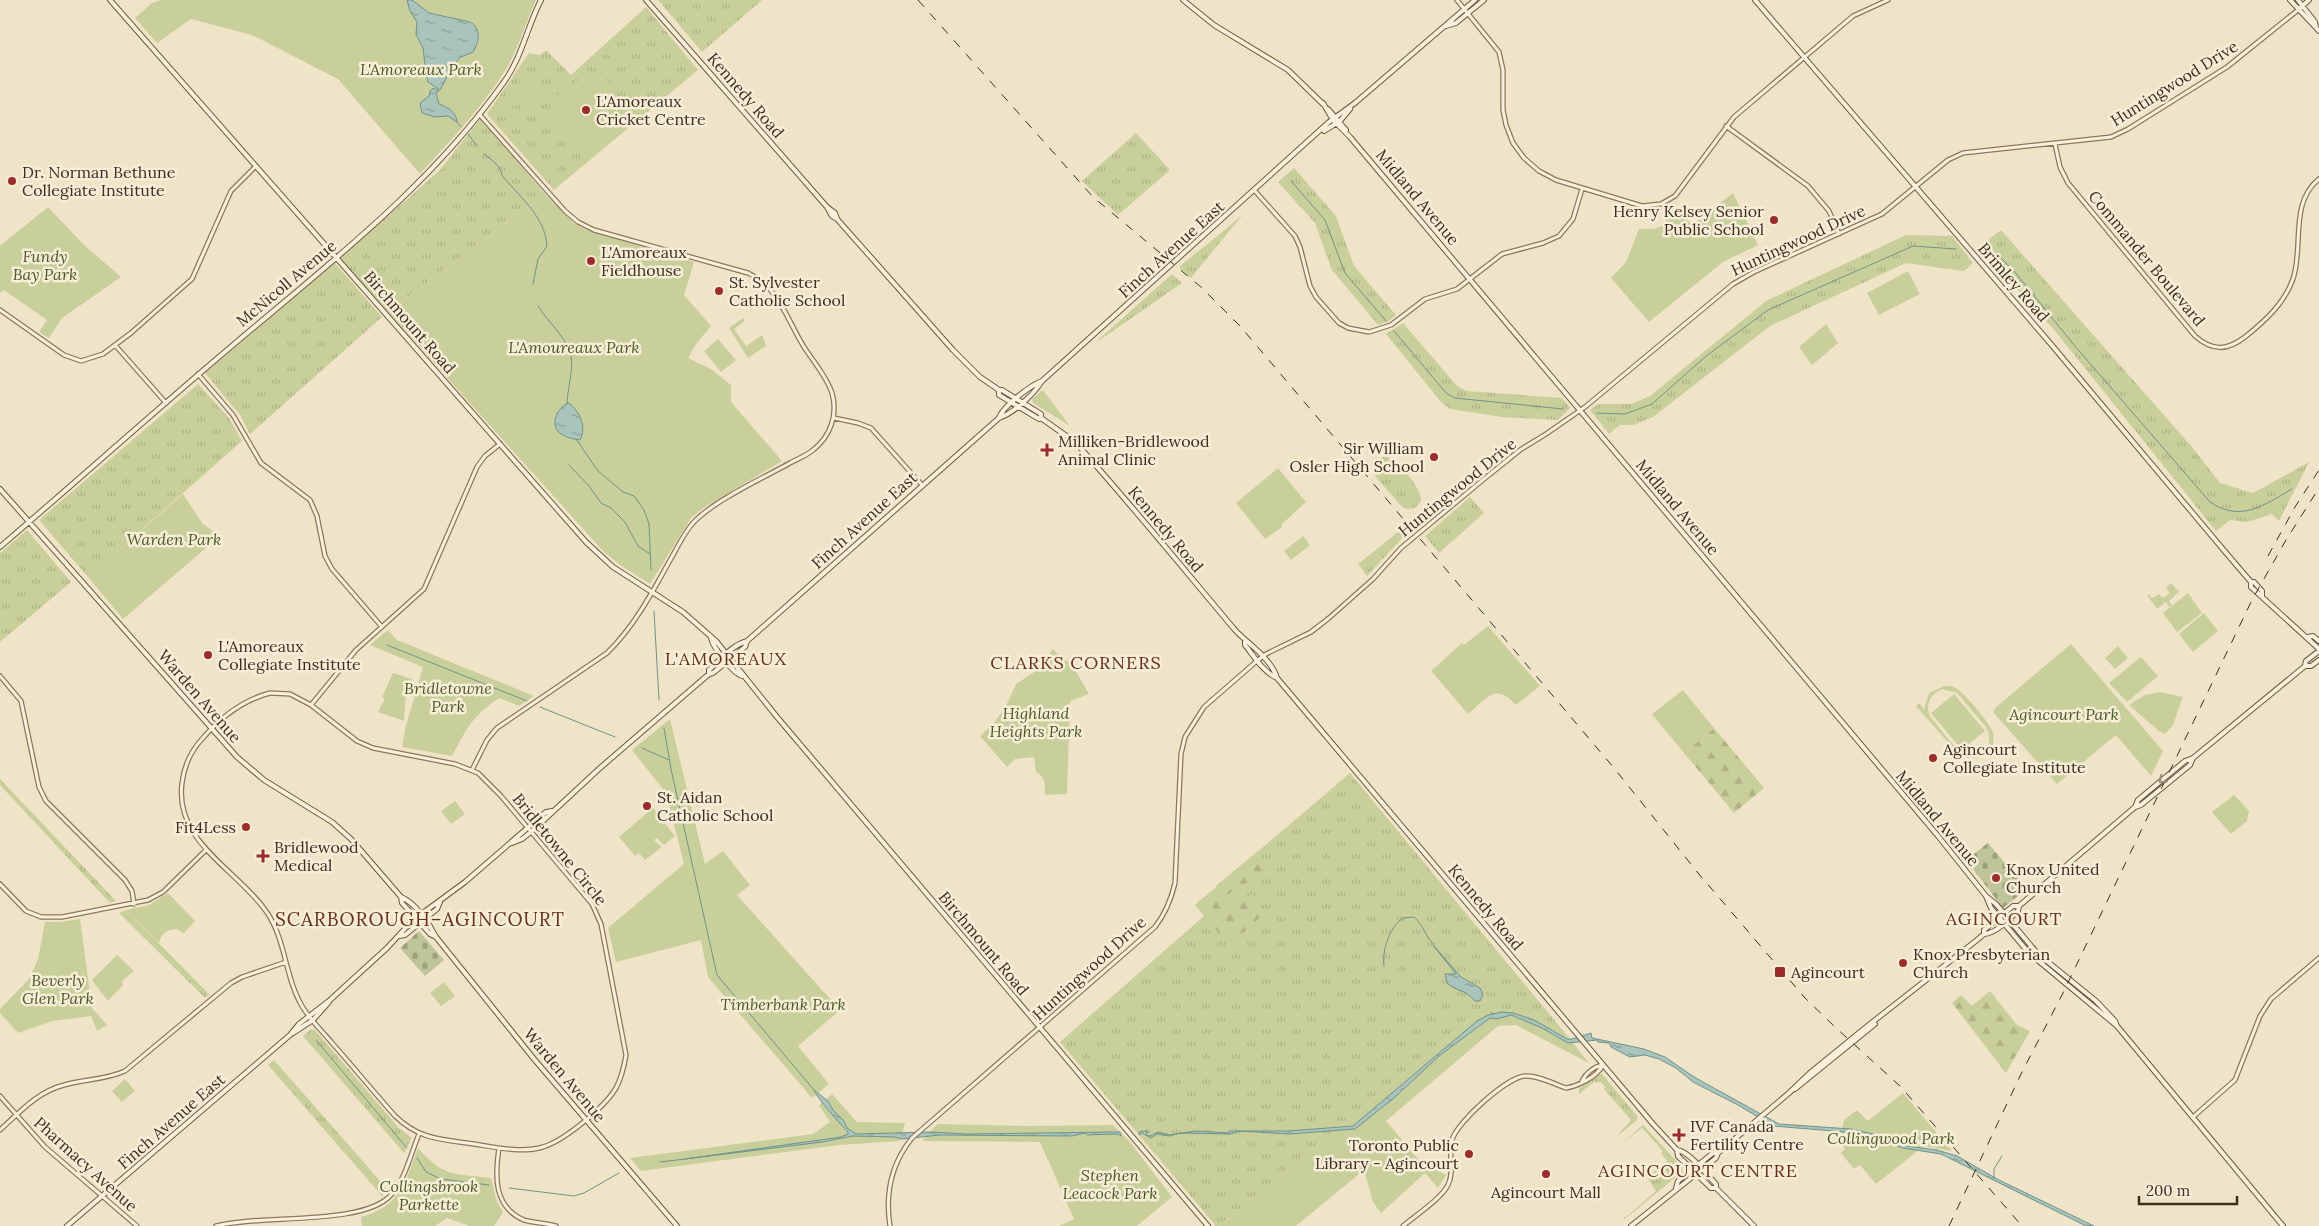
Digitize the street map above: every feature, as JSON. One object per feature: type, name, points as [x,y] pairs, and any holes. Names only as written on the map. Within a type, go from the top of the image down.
[{"type":"main road","name":"Birchmount Road","points":[[110,0],[586,542],[613,567],[683,612],[711,638],[712,644],[729,660],[737,674],[742,676],[1208,1226]]},
{"type":"main road","name":"McNicoll Avenue","points":[[0,547],[198,374],[336,258],[421,182],[471,123],[511,71],[541,0]]},
{"type":"main road","name":"Kennedy Road","points":[[646,0],[827,207],[832,216],[837,219],[953,350],[980,377],[1041,414],[1042,418],[1075,442],[1245,641],[1249,642],[1275,672],[1276,678]]},
{"type":"main road","name":"Midland Avenue","points":[[1183,0],[1214,25],[1288,70],[1323,103],[1986,896],[2005,913],[2041,958],[2096,1001],[2115,1021],[2117,1026]]},
{"type":"main road","name":"Finch Avenue East","points":[[999,418],[1001,412],[1012,402],[1034,384],[1042,380],[1316,136],[1474,0]]},
{"type":"main road","name":"Finch Avenue East","points":[[1446,26],[1456,23],[1484,0]]},
{"type":"main road","name":"Brimley Road","points":[[1755,0],[2251,582],[2258,595],[2262,596],[2308,637],[2308,642],[2319,650]]},
{"type":"main road","points":[[2290,0],[2311,25],[2317,29]]},
{"type":"main road","points":[[2298,0],[2315,22],[2317,29]]},
{"type":"main road","points":[[2298,10],[2309,0]]},
{"type":"main road","name":"Finch Avenue East","points":[[512,843],[522,839],[531,832],[552,811],[709,674],[710,670],[725,656],[740,643],[747,641],[999,418],[1006,416],[1038,388],[1042,380]]},
{"type":"main road","name":"Kennedy Road","points":[[999,390],[999,395],[1039,419],[1042,418]]},
{"type":"main road","name":"Warden Avenue","points":[[0,489],[237,757],[264,780],[332,822],[351,839],[402,898],[406,899],[420,915],[422,921],[585,1119],[677,1226]]},
{"type":"main road","name":"Brimley Road","points":[[2308,637],[2313,636],[2319,641]]},
{"type":"main road","name":"Finch Avenue East","points":[[709,674],[713,674],[745,647],[747,641]]},
{"type":"main road","name":"Kennedy Road","points":[[1245,641],[1245,645],[1271,675],[1276,678],[1602,1065],[1677,1150],[1678,1156],[1711,1188],[1716,1188]]},
{"type":"main road","points":[[1631,1226],[1676,1188],[1682,1186],[1716,1158],[1718,1153],[1819,1066],[1984,934],[1992,932],[2009,919],[2018,911],[2019,906],[2135,806],[2141,805],[2183,770],[2193,758],[2305,666],[2306,661],[2319,650]]},
{"type":"main road","points":[[2305,666],[2311,666],[2319,660]]},
{"type":"main road","name":"Finch Avenue East","points":[[67,1226],[290,1035],[309,1016],[330,1000],[416,918],[433,904],[440,902],[512,843],[527,827],[546,812],[552,811]]},
{"type":"main road","name":"Midland Avenue","points":[[1986,896],[1991,908],[2029,953],[2117,1026],[2283,1226]]},
{"type":"main road","name":"Warden Avenue","points":[[402,898],[402,903],[416,918],[422,921]]},
{"type":"main road","name":"Finch Avenue East","points":[[399,936],[405,935],[437,909],[440,902]]},
{"type":"main road","points":[[1984,934],[1984,930],[2013,906],[2019,906]]},
{"type":"main road","name":"Finch Avenue East","points":[[290,1035],[313,1020],[330,1000]]},
{"type":"main road","name":"Kennedy Road","points":[[1677,1150],[1683,1151],[1698,1165],[1716,1184],[1716,1188],[1754,1226]]},
{"type":"main road","points":[[1676,1188],[1678,1182],[1698,1165],[1713,1154],[1718,1153]]},
{"type":"street","points":[[1457,0],[1501,56],[1503,110],[1509,133],[1518,150],[1543,174],[1582,189],[1638,206],[1652,206],[1665,202],[1684,186],[1734,117],[1853,16],[1888,0]]},
{"type":"street","name":"Huntingwood Drive","points":[[890,1226],[888,1213],[889,1187],[897,1160],[910,1141],[933,1118],[1040,1028],[1155,927],[1162,918],[1172,898],[1175,883],[1181,754],[1185,737],[1204,707],[1258,660],[1317,627],[1373,579],[1401,548],[1499,467],[1520,450],[1580,410],[1733,284],[1754,272],[1882,214],[1948,160],[1963,154],[2102,139],[2128,129],[2227,67],[2298,10]]},
{"type":"street","points":[[472,770],[487,740],[497,728],[607,652],[624,634],[652,592],[687,532],[697,520],[714,506],[813,450],[826,436],[834,418],[831,391],[794,330],[778,298],[768,286],[748,273],[594,230],[578,222],[565,211],[479,113]]},
{"type":"street","points":[[1726,126],[1808,186],[1829,211],[1839,234]]},
{"type":"street","name":"Commander Boulevard","points":[[2055,144],[2060,167],[2068,183],[2195,336],[2203,343],[2218,348],[2236,344],[2272,314],[2285,296],[2293,278],[2298,258],[2302,204],[2308,191],[2319,179]]},
{"type":"street","points":[[0,310],[70,358],[81,360],[93,358],[115,345],[192,279],[230,191],[256,166]]},
{"type":"street","points":[[1255,191],[1295,236],[1300,246],[1310,286],[1316,297],[1335,319],[1348,328],[1369,332],[1384,329],[1418,303],[1457,290],[1502,254],[1543,243],[1559,236],[1573,219],[1582,189]]},
{"type":"street","points":[[115,345],[166,402]]},
{"type":"street","points":[[198,374],[234,415],[261,463],[310,500],[317,516],[325,556],[332,569],[382,627]]},
{"type":"street","points":[[834,418],[871,428],[922,485]]},
{"type":"street","points":[[311,704],[356,650],[424,590],[477,467],[485,456],[500,444]]},
{"type":"street","points":[[0,676],[21,701],[39,787],[46,801],[125,880],[132,891],[134,904]]},
{"type":"street","name":"Bridletowne Circle","points":[[270,693],[290,694],[311,704],[364,744],[373,748],[456,764],[472,770],[486,779],[597,912],[626,1055],[623,1073],[608,1099],[564,1136],[542,1147],[523,1150],[441,1140],[411,1130],[395,1116],[309,1016],[297,995],[281,944],[268,915],[257,901],[206,850],[194,834],[185,815],[181,789],[183,773],[196,745],[240,706],[255,697],[270,693]]},
{"type":"street","points":[[0,884],[26,911],[41,917],[62,917],[148,900],[163,892],[206,850]]},
{"type":"street","points":[[2193,1117],[2235,1080],[2260,1016],[2271,999],[2319,958]]},
{"type":"street","points":[[0,1130],[47,1090],[66,1084],[107,1078],[125,1071],[231,983],[242,976],[286,962]]},
{"type":"street","points":[[1403,1226],[1447,1187],[1451,1176],[1451,1146],[1454,1135],[1488,1098],[1522,1076],[1534,1077],[1566,1088],[1582,1082],[1585,1075],[1597,1066],[1602,1065]]},
{"type":"street","name":"Pharmacy Avenue","points":[[0,1096],[45,1147],[137,1226]]},
{"type":"street","points":[[216,1226],[241,1221],[350,1213],[369,1209],[384,1201],[395,1190],[419,1134]]},
{"type":"street","points":[[499,1148],[496,1182],[503,1202],[522,1218],[556,1226]]},
{"type":"green space","name":"L'Amoreaux Park","points":[[161,0],[536,0],[517,47],[503,74],[474,113],[420,174],[338,79],[252,35],[191,19],[157,43],[135,18],[152,3]]},
{"type":"green space","points":[[658,0],[762,0],[702,52]]},
{"type":"green space","points":[[646,7],[698,70],[554,190],[487,114],[529,53],[540,55],[546,50],[571,75]]},
{"type":"green space","name":"L'Amoreaux Cricket Centre","points":[[594,74],[607,81],[615,89],[621,106],[621,118],[617,130],[609,139],[599,145],[588,148],[576,146],[564,140],[553,129],[548,119],[549,109],[561,92],[571,84]]},
{"type":"green space","points":[[520,81],[527,87],[534,84],[538,89],[535,94],[518,105],[493,108]]},
{"type":"green space","points":[[481,118],[545,194],[388,312],[340,259],[440,170]]},
{"type":"green space","points":[[1136,133],[1170,170],[1118,215],[1082,181]]},
{"type":"green space","points":[[1294,168],[1336,216],[1354,266],[1396,315],[1388,322],[1378,325],[1332,270],[1315,223],[1278,182]]},
{"type":"green space","points":[[1733,193],[1758,245],[1723,262],[1649,322],[1611,278],[1626,262],[1639,229],[1654,229],[1667,224],[1663,209],[1674,203],[1692,225]]},
{"type":"green space","name":"L'Amoureaux Park","points":[[545,194],[574,223],[584,229],[694,262],[684,295],[711,326],[696,344],[688,358],[711,369],[731,385],[731,402],[782,461],[703,508],[691,518],[650,584],[620,565],[602,550],[388,312]]},
{"type":"green space","name":"Fundy Bay Park","points":[[48,207],[84,245],[121,277],[62,318],[49,338],[39,332],[47,320],[4,290],[0,293],[0,246]]},
{"type":"green space","points":[[1244,213],[1191,278],[1179,267],[1228,227]]},
{"type":"green space","points":[[2001,230],[2192,447],[2220,483],[2253,493],[2309,462],[2279,521],[2272,514],[2247,522],[2230,520],[2216,531],[2055,331],[1979,247]]},
{"type":"green space","points":[[1906,235],[1952,236],[1973,263],[1964,271],[1906,263],[1770,326],[1653,417],[1633,425],[1620,425],[1609,434],[1590,410],[1598,404],[1631,404],[1650,396],[1766,301]]},
{"type":"green space","points":[[335,263],[382,317],[250,434],[240,415],[205,373]]},
{"type":"green space","points":[[1908,271],[1920,294],[1879,315],[1867,293]]},
{"type":"green space","points":[[1172,274],[1182,283],[1097,342],[1097,341]]},
{"type":"green space","points":[[743,318],[745,321],[734,329],[746,346],[762,335],[766,346],[748,358],[729,328]]},
{"type":"green space","points":[[1403,323],[1457,386],[1467,391],[1562,398],[1570,408],[1558,420],[1502,417],[1450,409],[1441,402],[1386,334]]},
{"type":"green space","points":[[1826,324],[1838,343],[1812,365],[1799,347]]},
{"type":"green space","points":[[718,339],[736,360],[721,372],[704,351]]},
{"type":"green space","points":[[198,384],[229,418],[242,441],[88,577],[39,520]]},
{"type":"green space","points":[[1043,390],[1070,426],[1033,403],[1032,399]]},
{"type":"green space","points":[[1389,458],[1402,468],[1418,489],[1421,501],[1415,508],[1406,509],[1401,506],[1375,476],[1374,464],[1378,459]]},
{"type":"green space","points":[[1278,468],[1306,502],[1282,524],[1282,527],[1265,539],[1236,503]]},
{"type":"green space","name":"Warden Park","points":[[183,494],[203,524],[220,536],[123,619],[88,577]]},
{"type":"green space","points":[[1470,497],[1484,513],[1439,553],[1425,536]]},
{"type":"green space","points":[[1403,528],[1408,532],[1367,576],[1358,564]]},
{"type":"green space","points":[[27,530],[71,582],[0,642],[0,553]]},
{"type":"green space","points":[[1303,536],[1310,545],[1291,560],[1284,551]]},
{"type":"green space","points":[[2171,583],[2179,592],[2169,601],[2172,605],[2169,607],[2166,602],[2157,609],[2147,595],[2152,598],[2159,594],[2163,598],[2170,593],[2166,588]]},
{"type":"green space","points":[[2188,593],[2202,613],[2177,632],[2163,613]]},
{"type":"green space","points":[[2204,613],[2218,631],[2193,652],[2179,634]]},
{"type":"green space","points":[[1488,626],[1540,686],[1516,705],[1502,694],[1491,695],[1468,714],[1431,671],[1462,643],[1464,645]]},
{"type":"green space","name":"Bridletowne Park","points":[[388,630],[397,640],[534,696],[519,706],[499,698],[482,711],[471,723],[452,756],[402,747],[405,729],[423,667],[370,645]]},
{"type":"green space","name":"Agincourt Park","points":[[2071,644],[2163,751],[2151,776],[2116,735],[2057,784],[1993,712],[1995,708]]},
{"type":"green space","points":[[2118,646],[2128,658],[2115,669],[2105,658]]},
{"type":"green space","name":"Highland Heights Park","points":[[1052,649],[1073,666],[1089,694],[1070,701],[1067,794],[1045,795],[1044,782],[1042,776],[1036,772],[1034,757],[1015,759],[1007,767],[980,736],[994,723],[1006,706],[1016,684],[1045,665]]},
{"type":"green space","points":[[2141,657],[2158,676],[2127,702],[2109,683]]},
{"type":"green space","points":[[393,673],[412,679],[410,689],[406,693],[404,721],[378,712],[385,698],[382,697]]},
{"type":"green space","points":[[1948,686],[1956,688],[1965,696],[1983,716],[1993,733],[1994,740],[1989,751],[1979,757],[1966,758],[1960,756],[1916,706],[1919,703],[1924,709],[1929,693]],"holes":[[[1942,689],[1957,693],[1989,733],[1989,744],[1982,753],[1974,756],[1966,754],[1950,741],[1930,716],[1928,703],[1938,691]]]},
{"type":"green space","points":[[1683,690],[1714,728],[1684,753],[1652,714]]},
{"type":"green space","points":[[2159,692],[2183,697],[2173,725],[2165,734],[2160,732],[2129,705],[2145,695]]},
{"type":"green space","points":[[1954,694],[1985,731],[1962,750],[1931,713]]},
{"type":"green space","name":"Timberbank Park","points":[[670,719],[705,864],[723,851],[750,885],[737,895],[840,1010],[798,1046],[829,1084],[812,1098],[708,977],[701,940],[616,962],[608,928],[684,864],[666,793],[632,750]]},
{"type":"green space","points":[[1714,728],[1764,788],[1734,813],[1684,753]]},
{"type":"green space","points":[[1350,773],[1565,1033],[1522,1012],[1498,1009],[1476,1015],[1219,1226],[1216,1226],[1060,1042],[1204,916],[1195,905]]},
{"type":"green space","points":[[0,779],[116,901],[110,903],[0,785]]},
{"type":"green space","points":[[2234,795],[2249,811],[2247,821],[2231,834],[2212,812]]},
{"type":"green space","points":[[455,801],[465,814],[451,824],[441,811]]},
{"type":"green space","points":[[653,808],[675,836],[664,845],[657,838],[654,840],[662,847],[645,860],[639,853],[635,856],[619,837]]},
{"type":"green space","points":[[1988,843],[2027,889],[2003,908],[1966,860]]},
{"type":"green space","points":[[1258,851],[1263,861],[1264,872],[1222,898],[1225,903],[1254,894],[1259,903],[1261,915],[1250,929],[1236,936],[1233,941],[1219,934],[1197,902],[1212,892],[1217,885]]},
{"type":"green space","points":[[168,893],[195,921],[184,933],[176,929],[167,931],[163,934],[159,943],[126,910],[149,905]]},
{"type":"green space","points":[[126,910],[210,995],[205,998],[119,913]]},
{"type":"green space","name":"Beverly Glen Park","points":[[80,919],[92,1008],[107,1025],[97,1031],[91,1016],[52,1021],[18,1033],[0,1013],[0,1009],[29,979],[38,959],[45,922]]},
{"type":"green space","points":[[419,931],[444,960],[425,976],[400,948]]},
{"type":"green space","points":[[117,955],[134,971],[122,981],[123,985],[108,1001],[92,980]]},
{"type":"green space","points":[[444,982],[455,996],[441,1006],[430,993]]},
{"type":"green space","points":[[1990,991],[2017,1025],[2030,1031],[2006,1073],[1952,1003],[1961,995],[1972,1006]]},
{"type":"green space","points":[[1498,1009],[1522,1012],[1565,1033],[1589,1063],[1516,1025],[1498,1026],[1386,1121],[1429,1172],[1435,1168],[1446,1175],[1438,1188],[1425,1173],[1381,1213],[1373,1202],[1364,1170],[1296,1226],[1219,1226],[1476,1015]]},
{"type":"green space","points":[[311,1029],[315,1030],[399,1128],[412,1138],[404,1153],[303,1036]]},
{"type":"green space","points":[[274,1060],[388,1190],[382,1196],[268,1065]]},
{"type":"green space","points":[[1602,1074],[1638,1117],[1636,1121],[1616,1137],[1631,1120],[1604,1089],[1605,1087],[1600,1081],[1597,1083],[1595,1081],[1579,1094],[1579,1089],[1597,1075]]},
{"type":"green space","points":[[125,1079],[135,1091],[122,1102],[112,1091]]},
{"type":"green space","name":"Collingwood Park","points":[[1903,1093],[1952,1151],[1924,1146],[1876,1184],[1860,1165],[1854,1169],[1841,1153],[1845,1149],[1839,1141],[1844,1120],[1857,1110],[1868,1121]]},
{"type":"green space","points":[[832,1094],[857,1122],[905,1123],[900,1141],[839,1145],[641,1171],[630,1158],[813,1134],[830,1122],[819,1105]]},
{"type":"green space","name":"Stephen Leacock Park","points":[[937,1124],[1113,1125],[1130,1142],[1172,1197],[1137,1226],[1059,1226],[1074,1219],[1040,1142],[922,1141]]},
{"type":"green space","points":[[1643,1125],[1682,1167],[1683,1171],[1625,1219],[1623,1217],[1626,1217],[1656,1191],[1647,1177],[1667,1161],[1661,1153],[1663,1151],[1642,1128],[1622,1143]]},
{"type":"green space","name":"Collingsbrook Parkette","points":[[418,1148],[435,1165],[450,1172],[491,1178],[496,1199],[503,1212],[494,1226],[470,1226],[447,1218],[435,1226],[362,1226],[361,1217],[385,1207],[399,1192],[405,1182]]},
{"type":"water","points":[[407,0],[412,0],[429,13],[470,22],[478,31],[478,40],[473,52],[461,57],[454,64],[440,90],[428,82],[423,48],[416,34],[417,22],[410,11]]},
{"type":"water","points":[[433,88],[439,91],[436,93],[439,104],[448,108],[455,115],[457,122],[448,116],[435,117],[422,113],[420,103],[429,96]]},
{"type":"water","points":[[569,403],[581,420],[583,430],[580,440],[562,434],[555,426],[559,410]]},
{"type":"water","points":[[1433,945],[1461,977],[1480,988],[1483,994],[1480,1001],[1475,1001],[1468,994],[1447,983],[1445,974],[1456,974]]},
{"type":"water","points":[[1502,1012],[1513,1013],[1534,1020],[1567,1039],[1591,1033],[1592,1038],[1644,1049],[1665,1057],[1694,1077],[1779,1124],[1851,1129],[1873,1134],[1906,1146],[1937,1150],[1957,1156],[1999,1180],[2094,1226],[2084,1225],[1941,1154],[1903,1148],[1858,1133],[1773,1126],[1738,1105],[1693,1082],[1676,1068],[1659,1059],[1645,1055],[1630,1057],[1611,1047],[1609,1043],[1598,1042],[1597,1040],[1568,1043],[1542,1028],[1511,1015],[1497,1019],[1490,1018],[1439,1056],[1394,1098],[1355,1129],[1289,1134],[1240,1131],[1289,1131],[1353,1126],[1477,1021],[1488,1015]]},
{"type":"water","points":[[814,1090],[828,1101],[833,1110],[844,1121],[847,1128],[856,1134],[1120,1132],[1121,1136],[1118,1134],[1087,1135],[1085,1133],[1072,1136],[940,1135],[902,1139],[895,1137],[853,1136],[822,1142],[685,1159],[841,1137],[848,1134]]},
{"type":"water","points":[[1148,1131],[1146,1135],[1150,1136],[1158,1132],[1170,1135],[1178,1134],[1169,1136],[1157,1134],[1151,1138],[1142,1133],[1139,1135],[1139,1132]]},
{"type":"water","points":[[1195,1131],[1229,1133],[1229,1131],[1240,1131],[1230,1134],[1182,1133]]},
{"type":"waterway","points":[[457,122],[461,127]]},
{"type":"waterway","points":[[468,134],[477,146]]},
{"type":"waterway","points":[[484,154],[499,167],[503,177],[531,209],[542,226],[547,246],[538,259],[533,284]]},
{"type":"waterway","points":[[1291,181],[1325,220],[1345,273],[1386,321]]},
{"type":"waterway","points":[[1597,413],[1625,414],[1652,404],[1705,357],[1768,310],[1913,246],[1956,249]]},
{"type":"waterway","points":[[1981,251],[1997,254],[2014,271],[2074,345],[2210,502],[2221,508],[2242,511],[2262,506],[2292,489]]},
{"type":"waterway","points":[[538,306],[564,340],[570,352],[572,364],[567,404]]},
{"type":"waterway","points":[[1394,331],[1446,393],[1455,398],[1563,409]]},
{"type":"waterway","points":[[576,439],[598,471],[623,492],[634,496],[644,510],[649,524],[651,570]]},
{"type":"waterway","points":[[569,465],[589,486],[601,503],[611,508],[625,522],[638,546],[650,554]]},
{"type":"waterway","points":[[654,611],[659,700]]},
{"type":"waterway","points":[[387,645],[527,701]]},
{"type":"waterway","points":[[540,707],[615,737]]},
{"type":"waterway","points":[[664,728],[671,769],[717,975],[814,1090]]},
{"type":"waterway","points":[[642,748],[669,760]]},
{"type":"waterway","points":[[1384,966],[1385,946],[1390,933],[1403,918],[1414,917],[1433,944]]},
{"type":"waterway","points":[[316,1040],[407,1148]]},
{"type":"waterway","points":[[1994,1177],[1994,1169],[2002,1156]]},
{"type":"waterway","points":[[417,1158],[426,1172],[441,1179],[489,1185]]},
{"type":"waterway","points":[[660,1162],[685,1159]]},
{"type":"waterway","points":[[509,1188],[574,1196],[584,1193],[619,1173]]},
{"type":"railway","points":[[918,0],[1093,197],[1201,287],[1240,326],[1614,768],[1698,873],[1805,998],[1900,1086],[2022,1226]]},
{"type":"railway","points":[[2268,556],[2295,507],[2319,470]]},
{"type":"railway","points":[[1949,1226],[2252,600],[2286,540],[2319,488]]},
{"type":"place","name":"L'Amoreaux Cricket Centre","points":[[586,110]]},
{"type":"place","name":"Dr. Norman Bethune Collegiate Institute","points":[[12,181]]},
{"type":"place","name":"Henry Kelsey Senior Public School","points":[[1774,220]]},
{"type":"place","name":"L'Amoreaux Fieldhouse","points":[[591,261]]},
{"type":"place","name":"St. Sylvester Catholic School","points":[[719,291]]},
{"type":"place","name":"Milliken-Bridlewood Animal Clinic","points":[[1047,450]]},
{"type":"place","name":"Sir William Osler High School","points":[[1434,457]]},
{"type":"place","name":"L'Amoreaux Collegiate Institute","points":[[208,655]]},
{"type":"place","name":"Agincourt Collegiate Institute","points":[[1933,758]]},
{"type":"place","name":"St. Aidan Catholic School","points":[[647,806]]},
{"type":"place","name":"Fit4Less","points":[[246,827]]},
{"type":"place","name":"Bridlewood Medical","points":[[263,856]]},
{"type":"place","name":"Knox United Church","points":[[1996,878]]},
{"type":"place","name":"Knox Presbyterian Church","points":[[1903,963]]},
{"type":"place","name":"Agincourt","points":[[1780,972]]},
{"type":"place","name":"IVF Canada Fertility Centre","points":[[1679,1135]]},
{"type":"place","name":"Toronto Public Library - Agincourt","points":[[1469,1154]]},
{"type":"place","name":"Agincourt Mall","points":[[1546,1174]]},
{"type":"district","name":"L'AMOREAUX","points":[[726,658]]},
{"type":"district","name":"CLARKS CORNERS","points":[[1076,662]]},
{"type":"district","name":"AGINCOURT","points":[[2004,918]]},
{"type":"district","name":"SCARBOROUGH–AGINCOURT","points":[[420,919]]},
{"type":"district","name":"AGINCOURT CENTRE","points":[[1698,1170]]}]
